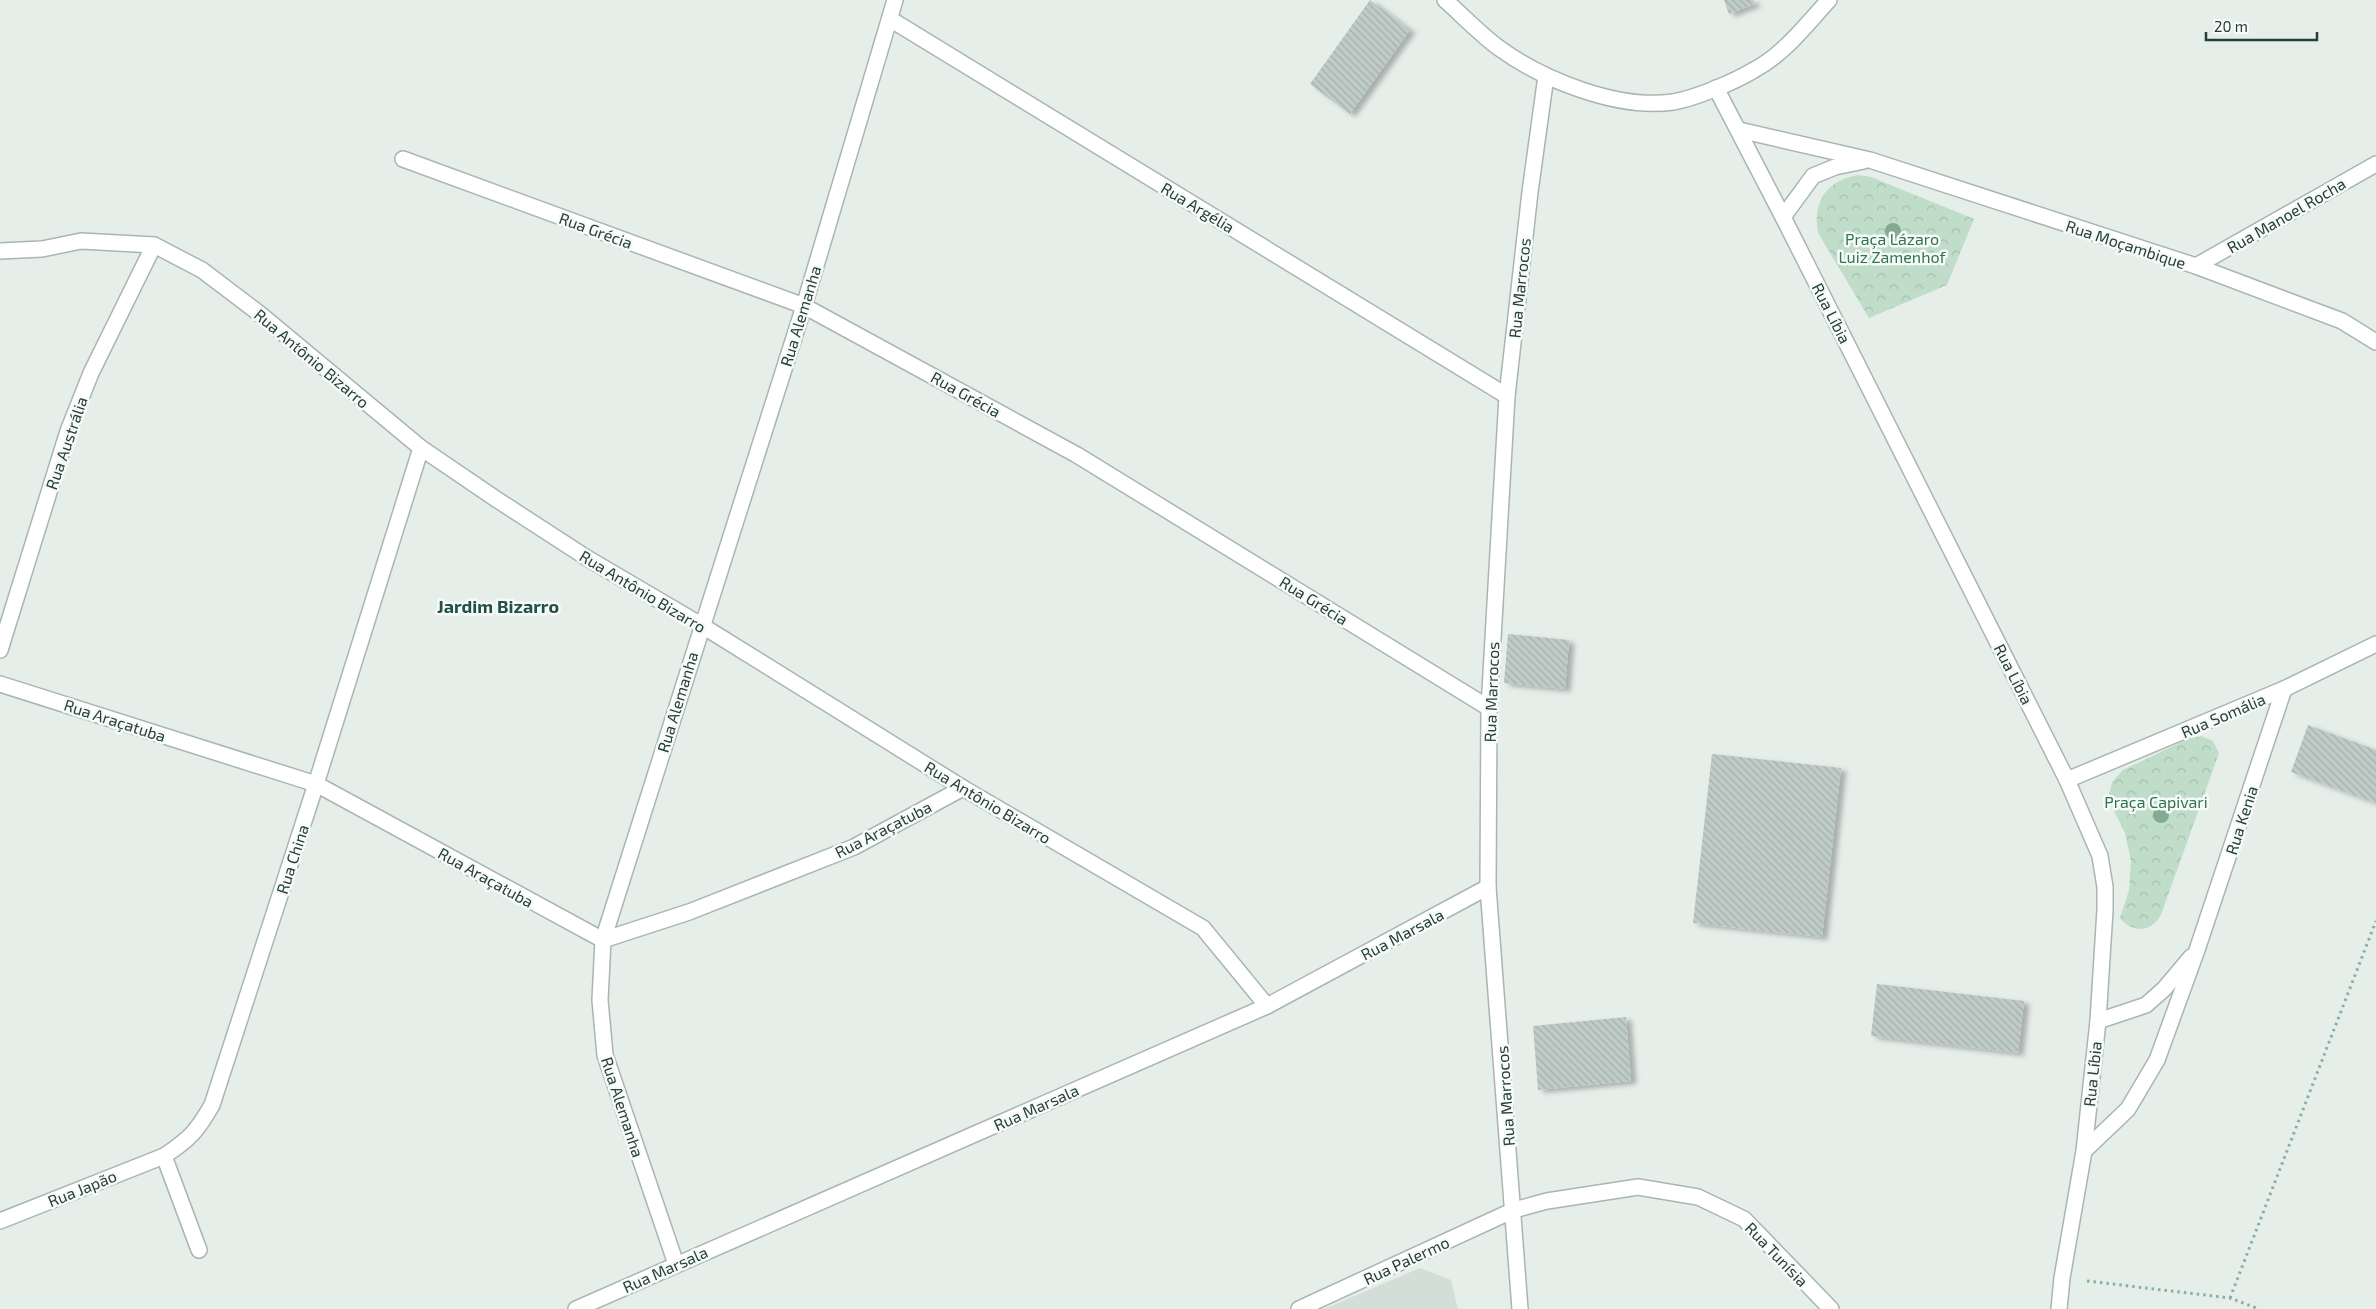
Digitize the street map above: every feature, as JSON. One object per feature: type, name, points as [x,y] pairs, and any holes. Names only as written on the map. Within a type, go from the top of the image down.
[{"type":"street","name":"Rua Alemanha","points":[[676,1264],[605,1055],[600,1000],[603,940],[701,625],[804,306],[890,19],[894,0]]},
{"type":"street","points":[[1445,0],[1499,48],[1546,76],[1583,91],[1629,101],[1673,102],[1716,88],[1756,70],[1789,44],[1828,0]]},
{"type":"street","name":"Rua Argélia","points":[[890,19],[1507,396]]},
{"type":"street","name":"Rua Marrocos","points":[[1520,1309],[1514,1210],[1488,887],[1489,708],[1507,396],[1530,192],[1546,76]]},
{"type":"street","name":"Rua Líbia","points":[[1716,88],[1739,130],[2067,780],[2100,856],[2105,887],[2098,1021],[2084,1152],[2062,1278],[2059,1309]]},
{"type":"street","name":"Rua Moçambique","points":[[1739,130],[1870,160],[2196,266],[2342,321],[2376,342]]},
{"type":"street","name":"Rua Grécia","points":[[404,159],[804,306],[1077,455],[1489,708]]},
{"type":"street","name":"Rua Moçambique","points":[[1783,217],[1813,176],[1835,167],[1870,160]]},
{"type":"street","name":"Rua Manoel Rocha","points":[[2196,266],[2376,164]]},
{"type":"street","name":"Rua Antônio Bizarro","points":[[0,250],[42,249],[81,241],[154,245],[202,270],[252,308],[421,448],[588,558],[701,625],[963,788],[1203,928],[1267,1006]]},
{"type":"street","name":"Rua Austrália","points":[[0,650],[68,431],[91,373],[154,245]]},
{"type":"street","name":"Rua China","points":[[164,1156],[184,1143],[198,1130],[212,1105],[316,784],[421,448]]},
{"type":"street","name":"Rua Somália","points":[[2067,780],[2284,689],[2376,644]]},
{"type":"street","name":"Rua Araçatuba","points":[[0,684],[316,784],[603,940],[689,912],[854,847],[963,788]]},
{"type":"street","name":"Rua Kenia","points":[[2084,1152],[2128,1109],[2157,1060],[2197,950],[2284,689]]},
{"type":"street","name":"Rua Marsala","points":[[576,1309],[1267,1006],[1488,887]]},
{"type":"street","name":"Rua Kenia","points":[[2098,1021],[2146,1005],[2164,989],[2197,950]]},
{"type":"street","points":[[164,1156],[199,1250]]},
{"type":"street","name":"Rua Japão","points":[[0,1221],[164,1156]]},
{"type":"street","name":"Rua Tunísia","points":[[1514,1210],[1548,1201],[1638,1187],[1698,1197],[1744,1219],[1830,1309]]},
{"type":"street","name":"Rua Palermo","points":[[1299,1309],[1514,1210]]},
{"type":"path","points":[[2230,1298],[2376,921]]},
{"type":"path","points":[[2062,1278],[2230,1298],[2258,1309]]},
{"type":"shaded area","points":[[1420,1268],[1451,1280],[1458,1309],[1324,1309]]},
{"type":"green space","name":"Praça Lázaro Luiz Zamenhof","points":[[1858,175],[1871,177],[1974,219],[1947,285],[1869,318],[1818,233],[1817,222],[1820,202],[1830,187],[1847,178]]},
{"type":"green space","name":"Praça Capivari","points":[[2201,736],[2213,741],[2219,753],[2161,915],[2157,921],[2147,928],[2141,929],[2130,926],[2120,918],[2129,890],[2131,861],[2125,833],[2108,799],[2112,782],[2123,770],[2188,739]]},
{"type":"building","points":[[1370,0],[1410,30],[1350,114],[1310,84]]},
{"type":"building","points":[[1724,0],[1753,0],[1755,4],[1729,14]]},
{"type":"building","points":[[1508,634],[1569,640],[1565,689],[1504,683]]},
{"type":"building","points":[[2308,725],[2376,750],[2376,803],[2291,772]]},
{"type":"building","points":[[1712,754],[1841,768],[1822,937],[1693,923]]},
{"type":"building","points":[[1877,984],[2024,1001],[2018,1053],[1871,1036]]},
{"type":"building","points":[[1626,1017],[1631,1081],[1538,1090],[1533,1026]]},
{"type":"district","name":"Jardim Bizarro","points":[[498,606]]}]
